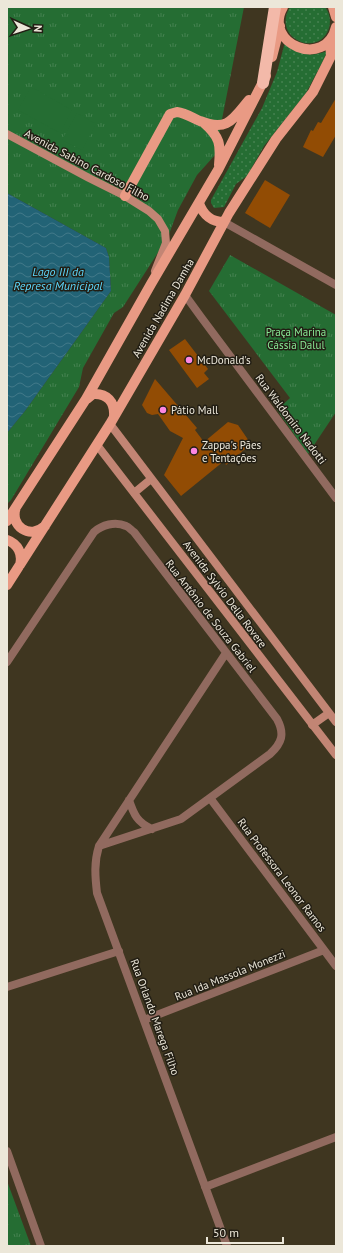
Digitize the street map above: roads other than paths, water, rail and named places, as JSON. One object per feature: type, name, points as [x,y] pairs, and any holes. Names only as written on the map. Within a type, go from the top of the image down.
[{"type":"highway","points":[[263,82],[275,7]]},
{"type":"main road","name":"Avenida Nadima Damha","points":[[7,521],[86,399],[218,170],[270,67],[283,7]]},
{"type":"main road","points":[[280,26],[283,35],[288,42],[305,50],[314,50],[323,46],[330,40],[336,27]]},
{"type":"main road","name":"Avenida Nadima Damha","points":[[7,585],[112,420],[185,295],[226,218],[276,139],[313,92],[331,56],[330,40]]},
{"type":"main road","points":[[202,122],[224,125],[231,121],[263,82]]},
{"type":"main road","points":[[125,196],[170,114],[174,112],[181,112],[202,122],[212,130],[219,141],[220,147],[218,170]]},
{"type":"main road","name":"Avenida Sabino Cardoso Filho","points":[[7,134],[125,196],[149,211],[158,219],[165,231],[166,243],[156,266],[152,284]]},
{"type":"main road","points":[[199,203],[202,211],[208,217],[216,221],[226,218]]},
{"type":"main road","points":[[86,399],[93,394],[100,394],[108,397],[115,411],[112,420]]},
{"type":"main road","name":"Avenida Sylvio Della Rovere","points":[[112,420],[151,479],[336,722]]},
{"type":"main road","name":"Avenida Sylvio Della Rovere","points":[[97,445],[336,755]]},
{"type":"main road","points":[[134,492],[151,479]]},
{"type":"main road","points":[[17,506],[14,515],[15,520],[25,531],[34,532],[45,526]]},
{"type":"main road","points":[[7,540],[15,544],[20,552],[20,565]]},
{"type":"main road","points":[[312,725],[329,712]]},
{"type":"street","points":[[226,218],[236,229],[335,281]]},
{"type":"street","name":"Rua Waldomiro Nadotti","points":[[185,295],[200,318],[336,498]]},
{"type":"street","name":"Rua Antônio de Souza Gabriel","points":[[7,662],[88,539],[99,527],[108,524],[126,526],[134,532],[277,718],[280,725],[281,738],[279,744],[270,754],[210,798]]},
{"type":"street","name":"Rua Orlando Marega Filho","points":[[226,653],[99,846],[94,869],[97,893],[227,1246]]},
{"type":"street","points":[[99,846],[181,819],[210,798]]},
{"type":"street","name":"Rua Professora Leonor Ramos","points":[[210,798],[336,966]]},
{"type":"street","points":[[129,800],[136,818],[144,825],[152,829]]},
{"type":"street","name":"Rua Ida Massola Monezzi","points":[[144,1020],[324,950]]},
{"type":"street","points":[[7,987],[119,951]]},
{"type":"street","points":[[205,1187],[336,1137]]},
{"type":"street","points":[[7,1151],[42,1246]]},
{"type":"water","name":"Lago III da Represa Municipal","points":[[7,193],[106,248],[109,257],[111,291],[25,411],[7,433]]},
{"type":"place","name":"McDonald's","points":[[189,360]]},
{"type":"place","name":"Pátio Mall","points":[[163,410]]},
{"type":"place","name":"Zappa's Pães e Tentações","points":[[194,451]]},
{"type":"park label","name":"Praça Marina Cássia Dalul","points":[[296,338]]}]
